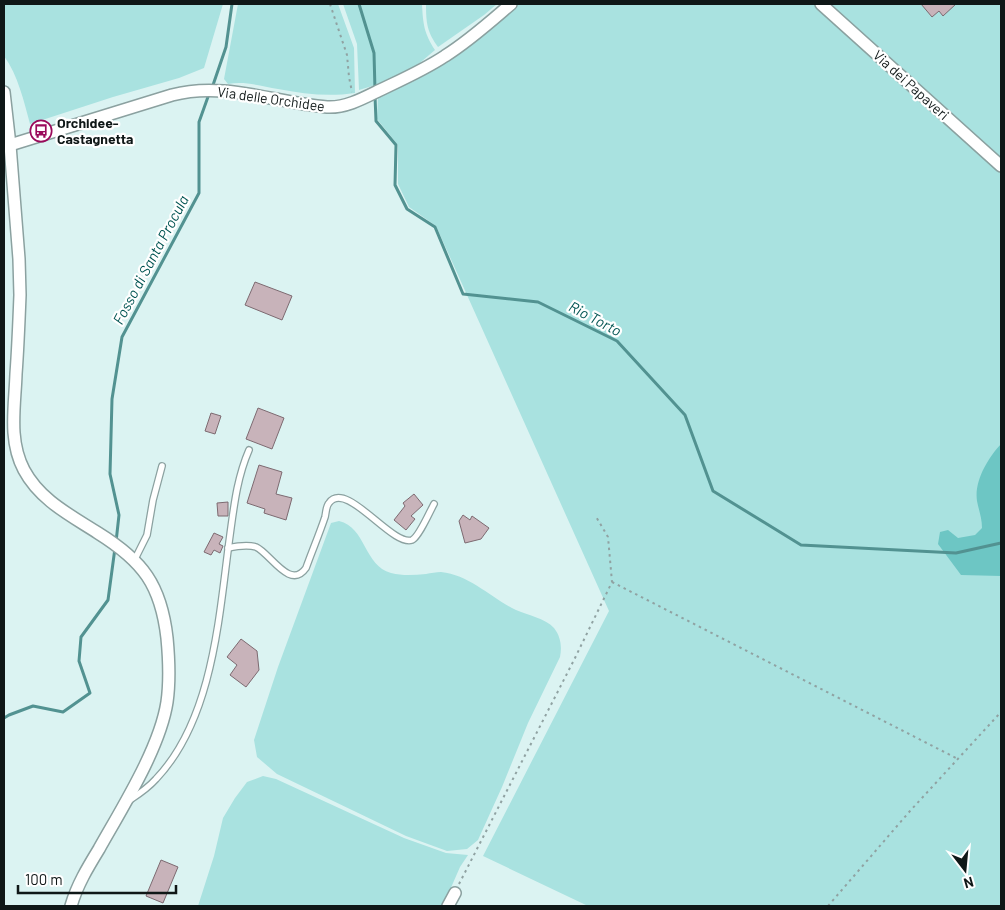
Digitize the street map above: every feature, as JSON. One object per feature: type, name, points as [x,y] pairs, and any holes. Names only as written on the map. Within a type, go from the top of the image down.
[{"type":"street","name":"Via delle Orchidee","points":[[10,145],[175,94],[190,92],[218,91],[325,106],[342,105],[368,96],[446,56],[511,4]]},
{"type":"street","name":"Via dei Papaveri","points":[[820,4],[1001,166]]},
{"type":"street","points":[[4,92],[10,145],[20,284],[14,422],[16,450],[24,470],[42,494],[67,514],[124,550],[151,581],[160,601],[165,621],[169,655],[169,681],[165,709],[155,741],[124,805],[83,878],[71,906]]},
{"type":"street","points":[[448,906],[455,893]]},
{"type":"lane","points":[[124,805],[158,777],[177,752],[190,728],[211,661],[223,596],[238,482],[249,450]]},
{"type":"lane","points":[[134,560],[147,535],[153,500],[162,466]]},
{"type":"lane","points":[[228,548],[244,546],[257,548],[285,572],[296,575],[306,568],[325,518],[328,504],[332,500],[341,499],[352,502],[395,535],[408,540],[412,540],[417,535],[434,504]]},
{"type":"path","points":[[330,4],[347,55],[348,77],[356,101]]},
{"type":"path","points":[[455,893],[612,582],[608,537],[595,515]]},
{"type":"path","points":[[612,582],[958,759]]},
{"type":"path","points":[[828,906],[910,811],[1001,712]]},
{"type":"shaded area","points":[[4,4],[223,4],[204,68],[179,78],[30,124],[17,80],[4,56]]},
{"type":"shaded area","points":[[238,4],[338,4],[354,48],[355,93],[336,95],[316,94],[247,83],[228,84],[224,79]]},
{"type":"shaded area","points":[[343,4],[422,4],[425,28],[435,50],[415,67],[382,83],[359,90],[357,44]]},
{"type":"shaded area","points":[[426,4],[497,4],[438,47],[431,37],[428,27]]},
{"type":"shaded area","points":[[518,4],[1001,4],[1001,906],[588,906],[483,856],[609,611],[436,226],[409,207],[398,184],[398,145],[377,119],[378,95],[496,23]]},
{"type":"shaded area","points":[[1001,444],[1001,576],[961,575],[938,544],[940,532],[948,530],[958,538],[975,535],[982,528],[977,501],[978,486],[983,470]]},
{"type":"shaded area","points":[[339,521],[355,531],[375,563],[382,569],[400,575],[441,572],[452,574],[471,582],[516,610],[546,622],[554,628],[560,638],[560,657],[528,723],[478,840],[467,849],[447,851],[406,836],[277,774],[257,757],[254,740],[278,667],[331,523]]},
{"type":"shaded area","points":[[263,776],[276,779],[404,838],[446,853],[468,855],[460,867],[443,906],[198,906],[214,856],[223,818],[247,782]]},
{"type":"building","points":[[921,4],[956,4],[943,16],[939,11],[932,17]]},
{"type":"building","points":[[255,282],[292,296],[282,320],[245,305]]},
{"type":"building","points":[[258,408],[284,418],[272,449],[246,439]]},
{"type":"building","points":[[211,413],[221,416],[215,434],[205,431]]},
{"type":"building","points":[[259,465],[282,472],[276,494],[292,498],[286,520],[264,513],[265,509],[247,503]]},
{"type":"building","points":[[414,494],[423,505],[411,516],[415,519],[406,530],[394,520],[405,506],[403,503]]},
{"type":"building","points":[[228,502],[228,516],[218,516],[217,503]]},
{"type":"building","points":[[463,515],[470,520],[472,516],[489,528],[481,539],[465,543],[459,521]]},
{"type":"building","points":[[214,533],[223,537],[219,544],[223,546],[220,553],[214,550],[211,555],[204,552]]},
{"type":"building","points":[[241,639],[257,651],[259,670],[246,687],[230,675],[237,665],[227,657]]},
{"type":"building","points":[[161,860],[178,867],[163,903],[146,896]]},
{"type":"waterway","name":"Fosso di Santa Procula","points":[[212,88],[226,47],[232,4]]},
{"type":"waterway","name":"Rio Torto","points":[[359,4],[374,53],[375,90]]},
{"type":"waterway","name":"Fosso di Santa Procula","points":[[116,542],[119,515],[110,474],[112,399],[122,337],[199,193],[199,122],[209,94]]},
{"type":"waterway","name":"Rio Torto","points":[[375,96],[376,121],[396,145],[395,185],[407,209],[435,227],[463,294],[538,302],[617,341],[685,415],[713,491],[801,545],[956,553],[1001,543]]},
{"type":"waterway","name":"Fosso di Santa Procula","points":[[4,718],[33,706],[63,712],[90,693],[79,661],[81,637],[108,600],[115,548]]},
{"type":"place","name":"Orchidee- Castagnetta","points":[[41,131]]}]
